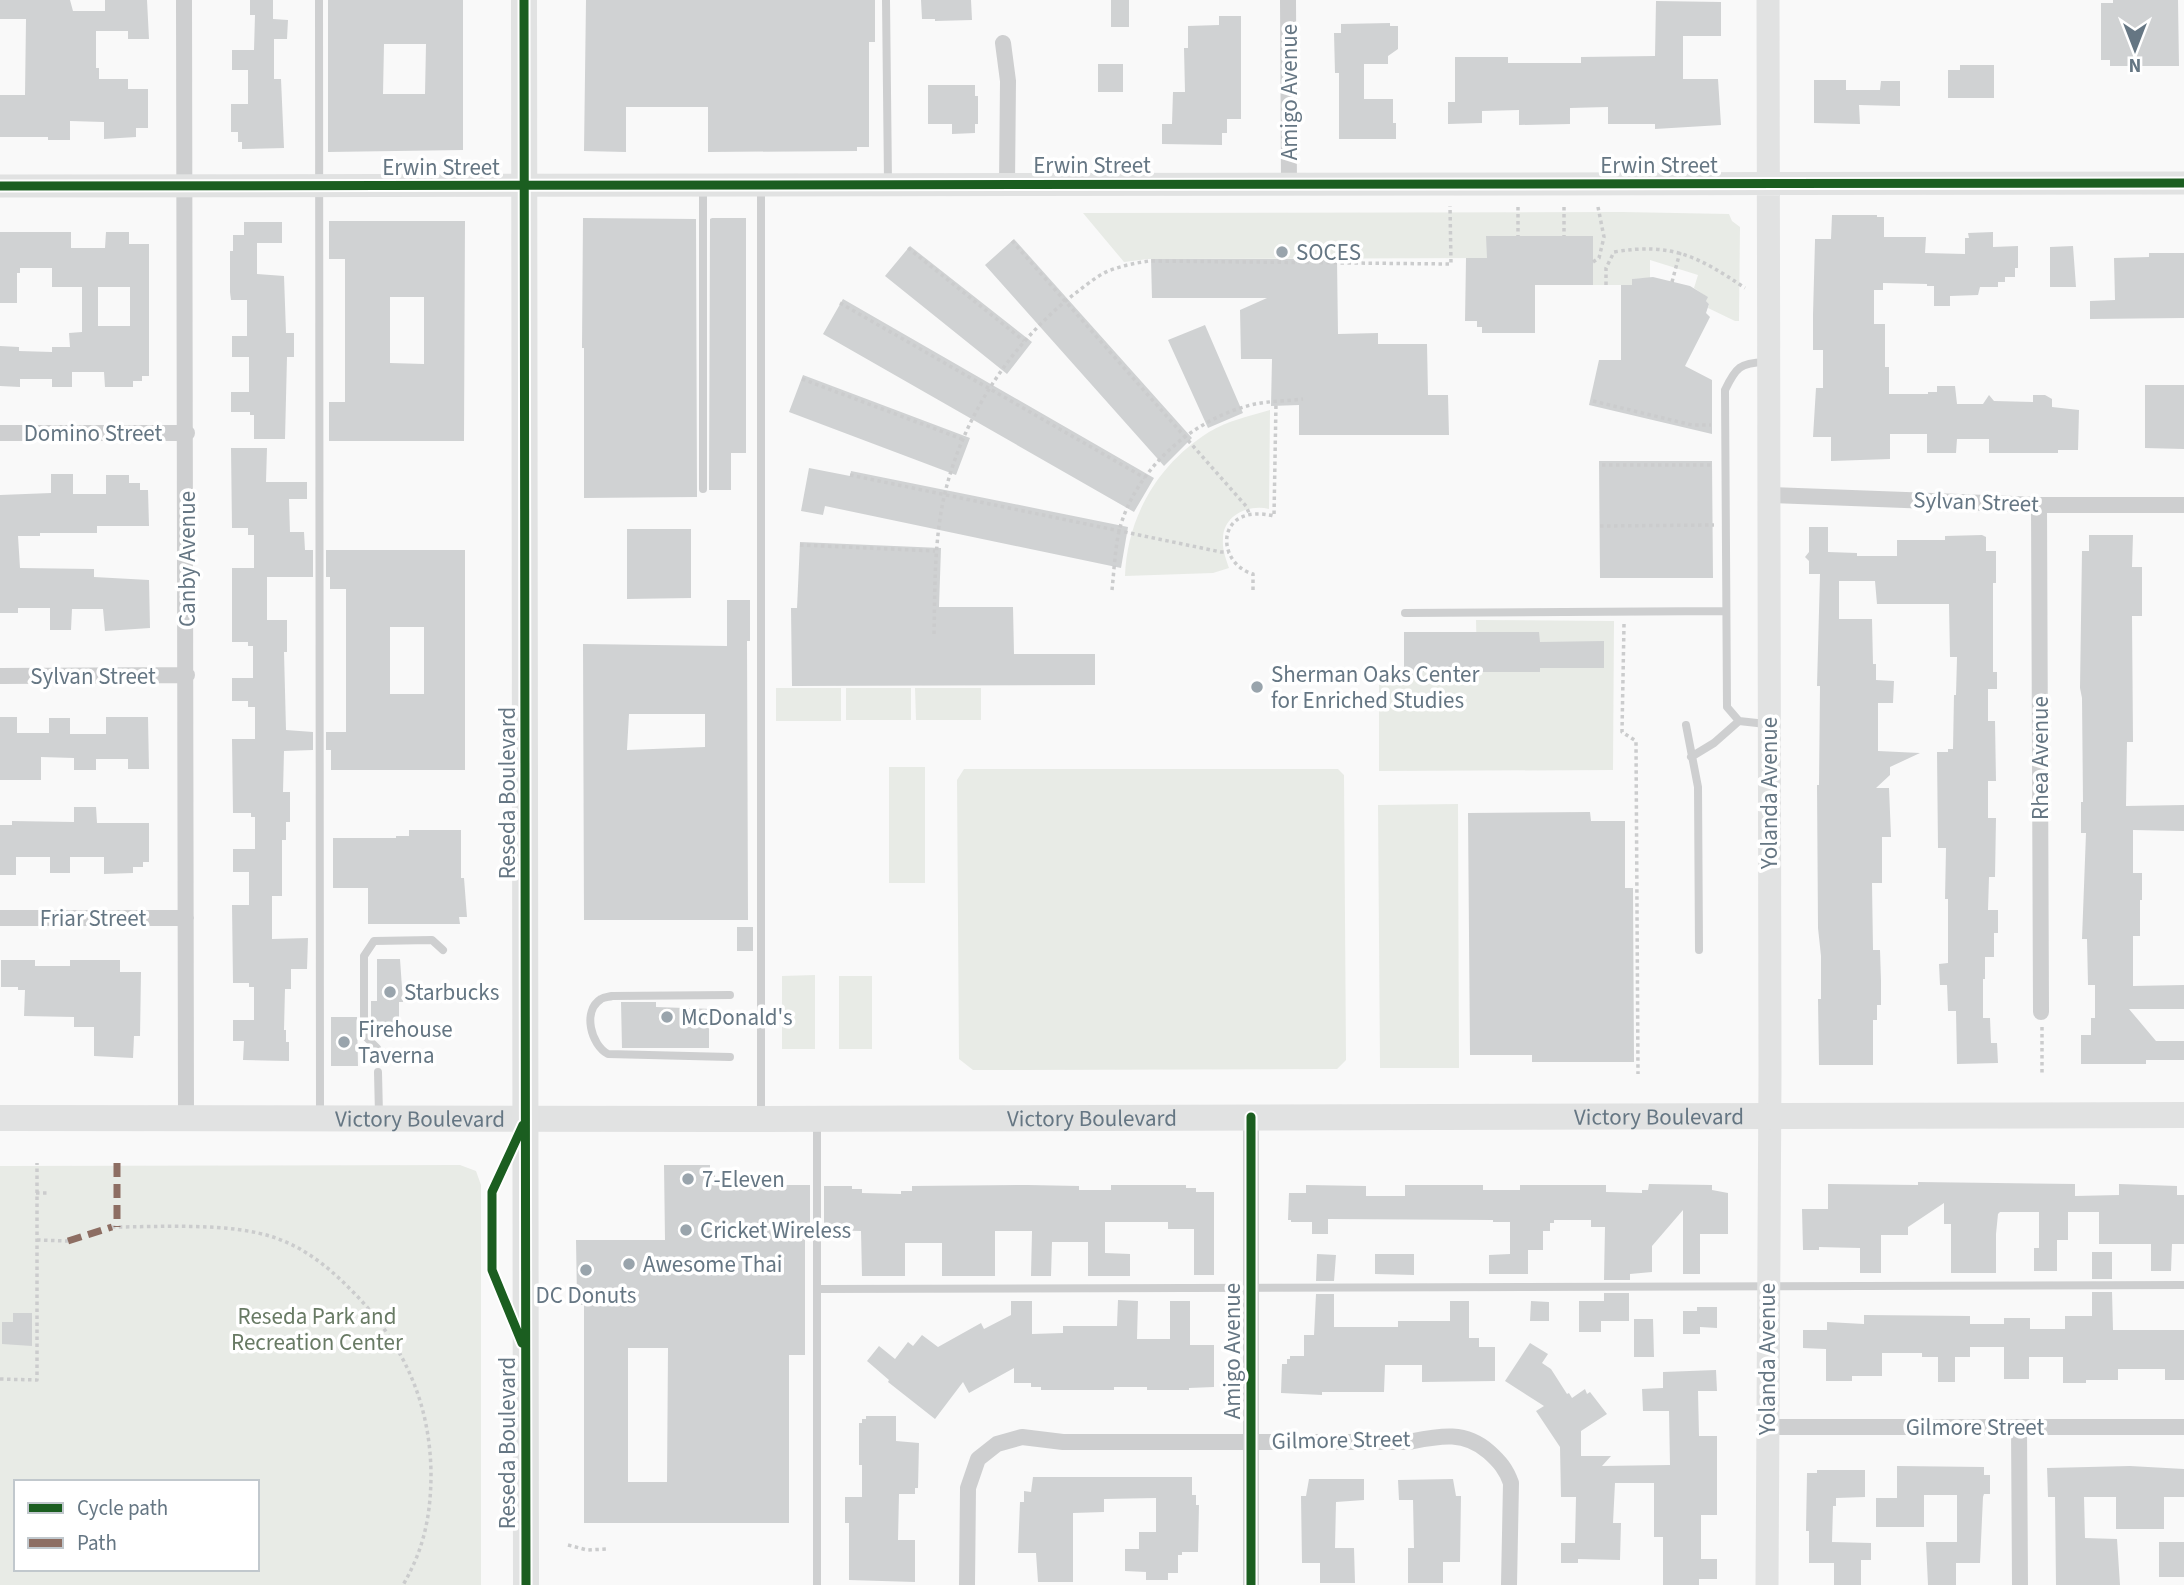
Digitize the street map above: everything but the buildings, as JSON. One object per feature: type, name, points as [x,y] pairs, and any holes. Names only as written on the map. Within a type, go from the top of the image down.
[{"type":"main road","name":"Reseda Boulevard","points":[[524,0],[526,1585]]},
{"type":"main road","name":"Victory Boulevard","points":[[0,1118],[2184,1115]]},
{"type":"street","name":"Canby Avenue","points":[[184,0],[187,433],[186,1118]]},
{"type":"street","name":"Amigo Avenue","points":[[1288,0],[1289,184]]},
{"type":"street","name":"Yolanda Avenue","points":[[1767,1585],[1768,0]]},
{"type":"street","points":[[1003,43],[1008,81],[1007,184]]},
{"type":"street","name":"Erwin Street","points":[[0,187],[2184,183]]},
{"type":"street","name":"Domino Street","points":[[0,433],[187,433]]},
{"type":"street","name":"Sylvan Street","points":[[1769,495],[2039,505],[2184,505]]},
{"type":"street","name":"Rhea Avenue","points":[[2039,505],[2041,1012]]},
{"type":"street","name":"Sylvan Street","points":[[0,676],[187,675]]},
{"type":"street","name":"Friar Street","points":[[0,918],[186,918]]},
{"type":"street","name":"Amigo Avenue","points":[[1251,1117],[1251,1585]]},
{"type":"street","name":"Gilmore Street","points":[[1766,1427],[2184,1427]]},
{"type":"street","points":[[2019,1427],[2020,1585]]},
{"type":"street","name":"Gilmore Street","points":[[967,1585],[968,1488],[978,1459],[998,1444],[1022,1437],[1063,1442],[1408,1441],[1460,1437],[1477,1441],[1494,1456],[1506,1468],[1511,1483],[1509,1585]]},
{"type":"lane","points":[[319,0],[320,1117]]},
{"type":"lane","points":[[886,0],[888,185]]},
{"type":"lane","points":[[703,489],[704,186]]},
{"type":"lane","points":[[761,186],[761,1119]]},
{"type":"lane","points":[[1769,362],[1746,363],[1734,372],[1725,390],[1727,707],[1740,721],[1769,724]]},
{"type":"lane","points":[[1405,613],[1726,611]]},
{"type":"lane","points":[[1691,757],[1714,743],[1740,721]]},
{"type":"lane","points":[[1686,725],[1698,787],[1699,950]]},
{"type":"lane","points":[[377,1048],[364,1035],[364,956],[374,941],[432,940],[443,950]]},
{"type":"lane","points":[[730,995],[612,996],[600,1000],[593,1009],[591,1029],[594,1041],[608,1054],[730,1057]]},
{"type":"lane","points":[[378,1072],[379,1118]]},
{"type":"lane","points":[[817,1118],[817,1585]]},
{"type":"lane","points":[[818,1289],[2184,1285]]},
{"type":"path","points":[[934,634],[934,551],[944,495],[962,439],[989,389],[1024,341],[1065,301],[1107,272],[1149,261],[1451,264],[1450,206]]},
{"type":"path","points":[[1564,206],[1564,236]]},
{"type":"path","points":[[1593,262],[1599,258],[1604,237],[1598,206]]},
{"type":"path","points":[[1518,207],[1518,236]]},
{"type":"path","points":[[1012,241],[1246,506],[1249,513]]},
{"type":"path","points":[[908,248],[1024,341]]},
{"type":"path","points":[[1606,285],[1606,268],[1614,253],[1632,249],[1657,249],[1680,253],[1708,263],[1745,288]]},
{"type":"path","points":[[1672,282],[1680,253]]},
{"type":"path","points":[[840,303],[1145,478]]},
{"type":"path","points":[[802,379],[962,439]]},
{"type":"path","points":[[1112,590],[1119,531],[1130,502],[1164,455],[1200,425],[1217,416],[1256,404],[1303,399]]},
{"type":"path","points":[[1593,401],[1692,425],[1726,425]]},
{"type":"path","points":[[1253,590],[1253,574],[1239,568],[1228,552],[1228,539],[1233,522],[1249,513],[1274,516],[1276,402]]},
{"type":"path","points":[[1602,465],[1726,465]]},
{"type":"path","points":[[850,475],[1228,552]]},
{"type":"path","points":[[1600,526],[1726,525]]},
{"type":"path","points":[[800,545],[934,551]]},
{"type":"path","points":[[1625,612],[1622,732],[1636,741],[1638,1074]]},
{"type":"path","points":[[2041,1012],[2042,1074]]},
{"type":"path","points":[[0,1380],[37,1380],[37,1163]]},
{"type":"path","points":[[36,1193],[50,1193]]},
{"type":"path","points":[[112,1227],[232,1229],[275,1238],[303,1250],[322,1263],[375,1315],[394,1341],[413,1375],[422,1401],[430,1440],[429,1518],[417,1559],[403,1585]]},
{"type":"path","points":[[37,1241],[68,1241]]},
{"type":"path","points":[[568,1545],[587,1550],[607,1549]]},
{"type":"green space","points":[[1083,213],[1729,214],[1732,221],[1740,227],[1739,321],[1708,308],[1707,297],[1694,288],[1698,275],[1650,260],[1650,278],[1632,279],[1632,285],[1593,285],[1592,236],[1487,236],[1487,258],[1148,259],[1124,262]]},
{"type":"green space","points":[[1270,410],[1269,509],[1246,510],[1227,523],[1223,543],[1229,568],[1213,573],[1125,576],[1127,554],[1139,513],[1161,476],[1191,445],[1209,432],[1238,419]]},
{"type":"green space","points":[[1476,620],[1614,621],[1613,770],[1379,771],[1379,671],[1467,672],[1477,668]]},
{"type":"green space","points":[[776,688],[841,688],[841,721],[776,721]]},
{"type":"green space","points":[[846,688],[911,688],[911,720],[846,720]]},
{"type":"green space","points":[[915,688],[981,688],[981,720],[916,720]]},
{"type":"green space","points":[[889,767],[925,767],[925,883],[889,883]]},
{"type":"green space","points":[[964,769],[1338,769],[1344,775],[1346,1060],[1337,1069],[973,1070],[959,1059],[957,780]]},
{"type":"green space","points":[[1458,804],[1459,1068],[1380,1068],[1378,805]]},
{"type":"green space","points":[[815,975],[815,1049],[782,1049],[782,976]]},
{"type":"green space","points":[[839,976],[872,976],[872,1049],[839,1049]]},
{"type":"green space","name":"Reseda Park and Recreation Center","points":[[460,1165],[476,1171],[481,1185],[481,1585],[0,1585],[0,1166]]},
{"type":"marked path","points":[[117,1163],[117,1227]]},
{"type":"marked path","points":[[68,1241],[112,1227]]},
{"type":"cycle path","points":[[524,0],[526,1585]]},
{"type":"cycle path","points":[[0,186],[2184,183]]},
{"type":"cycle path","points":[[1251,1117],[1251,1585]]},
{"type":"cycle path","points":[[522,1343],[492,1270],[492,1192],[523,1125]]},
{"type":"place","name":"SOCES","points":[[1282,252]]},
{"type":"place","name":"Sherman Oaks Center for Enriched Studies","points":[[1257,687]]},
{"type":"place","name":"Starbucks","points":[[390,992]]},
{"type":"place","name":"McDonald's","points":[[667,1017]]},
{"type":"place","name":"Firehouse Taverna","points":[[344,1042]]},
{"type":"place","name":"7-Eleven","points":[[688,1179]]},
{"type":"place","name":"Cricket Wireless","points":[[686,1230]]},
{"type":"place","name":"Awesome Thai","points":[[629,1264]]},
{"type":"place","name":"DC Donuts","points":[[586,1270]]}]
